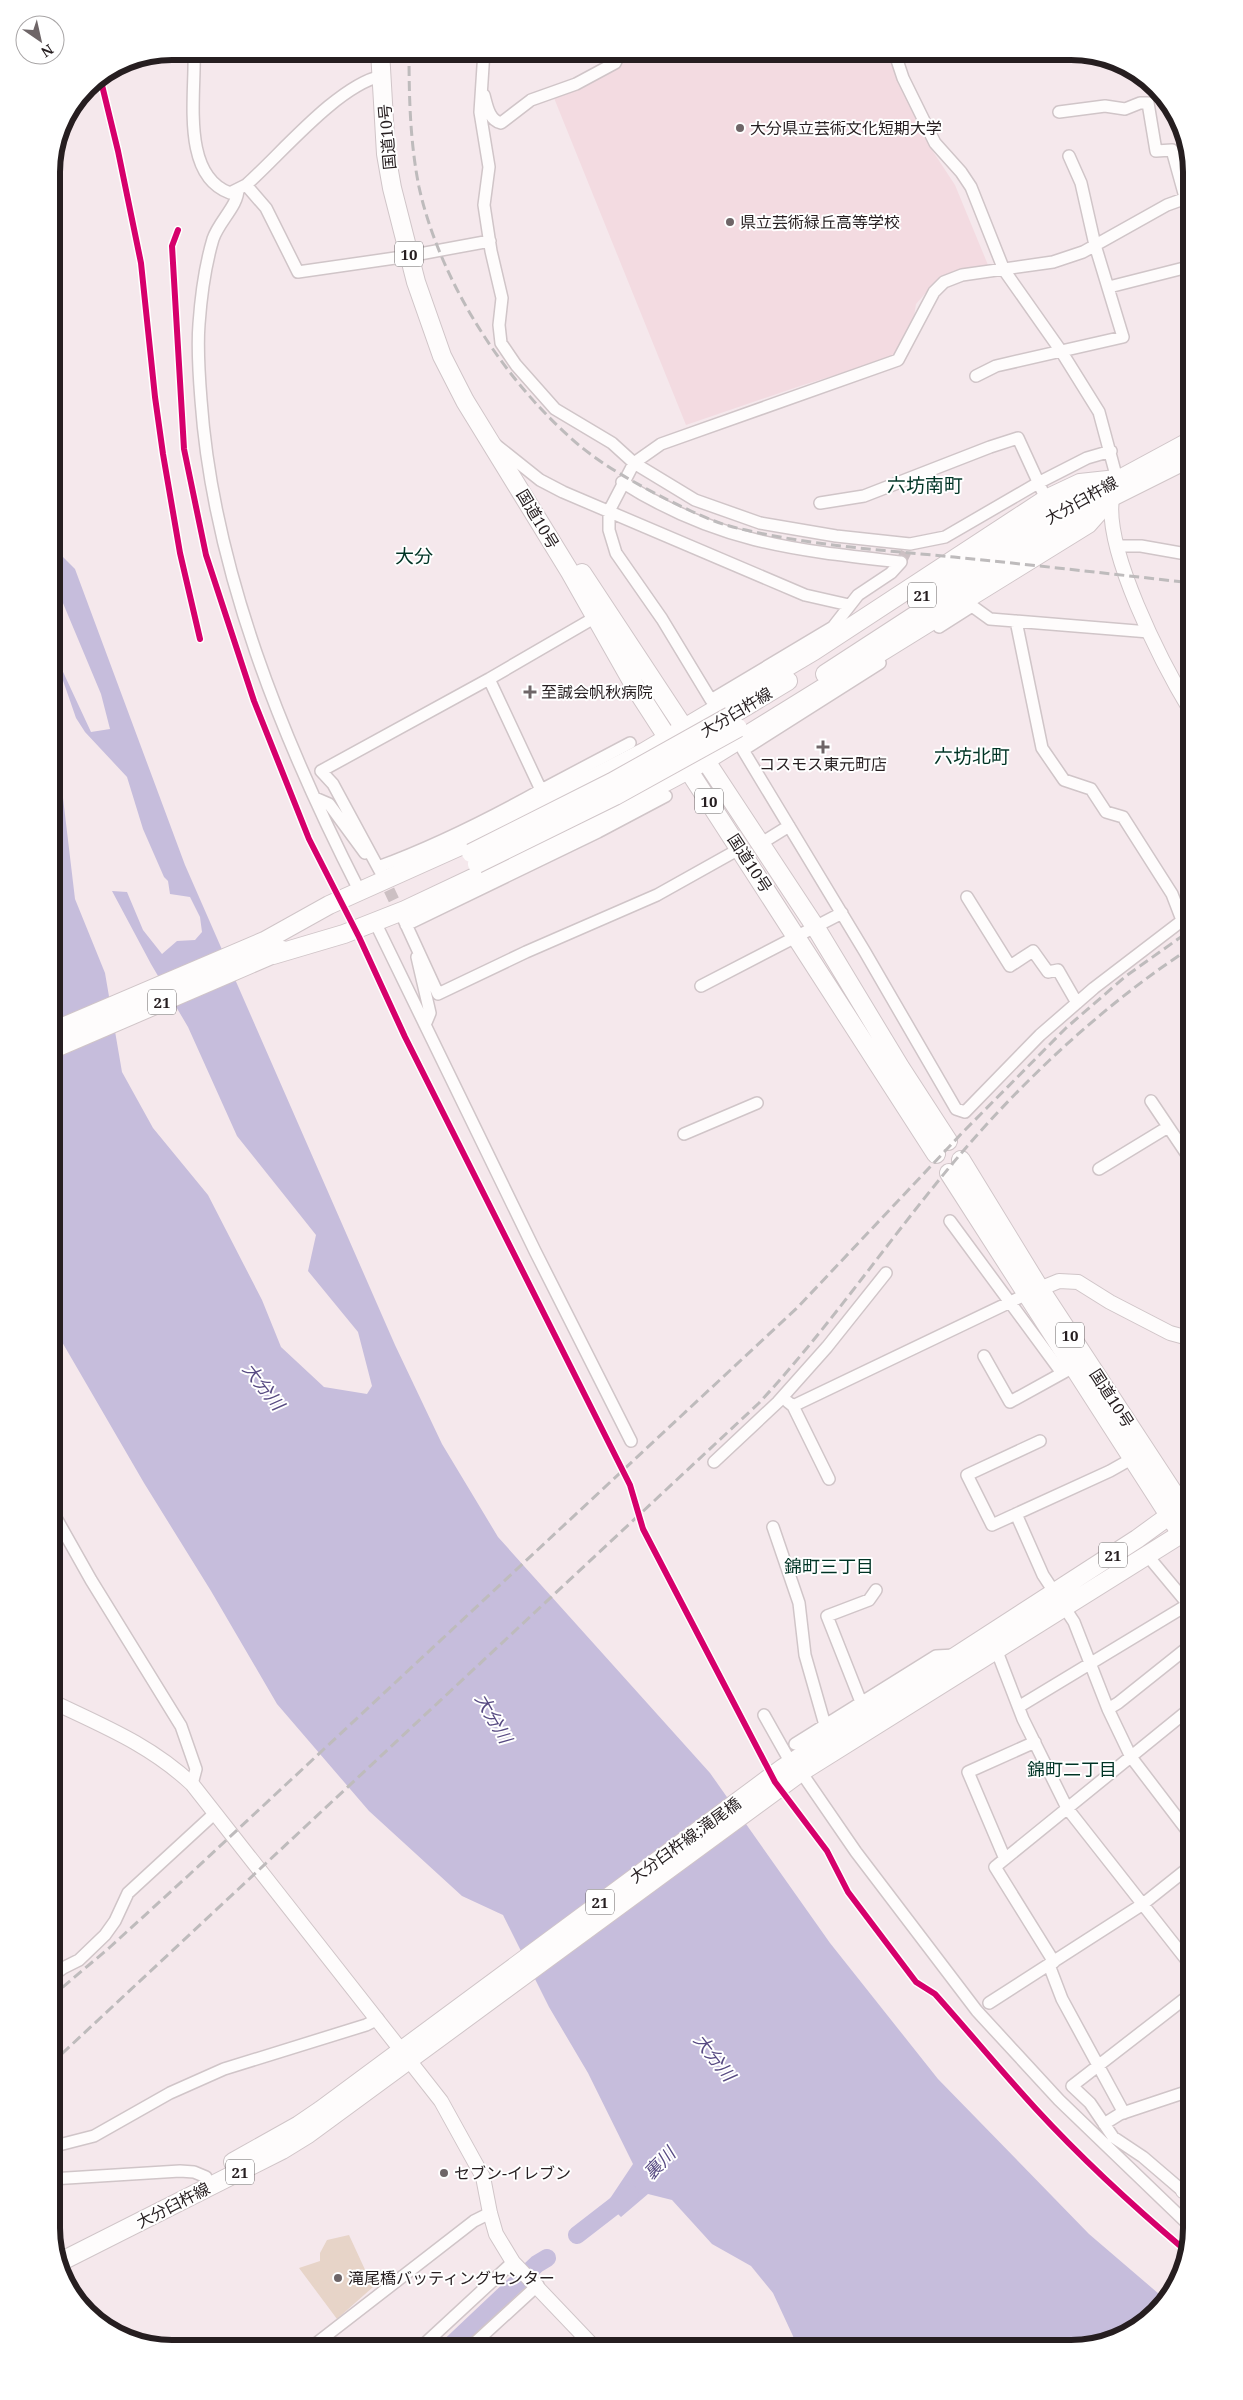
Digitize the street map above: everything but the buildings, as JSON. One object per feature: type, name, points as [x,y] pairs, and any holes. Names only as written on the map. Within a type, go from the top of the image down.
[{"type":"main road","name":"国道10号","points":[[381,60],[386,154],[398,217],[423,306],[442,356],[466,401],[570,572],[594,618],[668,738],[936,1154]]},
{"type":"main road","name":"国道10号","points":[[491,441],[554,531],[816,928],[900,1068],[948,1141]]},
{"type":"main road","name":"大分臼杵線","points":[[734,722],[830,656],[985,555],[1183,445]]},
{"type":"main road","name":"大分臼杵線","points":[[60,1028],[259,944],[362,908],[474,859],[612,782],[734,722],[991,566],[1112,497],[1183,461]]},
{"type":"main road","points":[[362,908],[465,844],[559,798],[684,729],[814,651],[1046,499],[1080,482],[1117,480]]},
{"type":"main road","points":[[362,908],[483,874],[590,829],[922,632],[1088,524],[1112,497]]},
{"type":"main road","name":"21","points":[[60,1046],[273,954],[344,934],[362,908]]},
{"type":"main road","name":"国道10号","points":[[961,1160],[1034,1292],[1068,1369],[1133,1458],[1183,1516]]},
{"type":"main road","name":"国道10号","points":[[949,1173],[1034,1292],[1183,1515]]},
{"type":"main road","name":"21","points":[[791,1771],[958,1654],[1054,1593],[1183,1519]]},
{"type":"main road","name":"21","points":[[791,1771],[1065,1608],[1148,1555],[1183,1520]]},
{"type":"main road","name":"大分臼杵線;滝尾橋","points":[[405,2055],[791,1771]]},
{"type":"main road","name":"大分臼杵線","points":[[62,2247],[206,2177],[299,2125],[405,2055]]},
{"type":"main road","name":"大分臼杵線","points":[[65,2260],[282,2150],[308,2134],[405,2055]]},
{"type":"street","points":[[194,60],[193,118],[196,150],[206,175],[217,188],[230,193],[242,187],[332,104],[367,79],[382,76]]},
{"type":"street","points":[[483,60],[480,112],[489,167],[484,205],[502,298],[499,333],[507,352],[555,409],[612,443],[634,463],[695,500],[760,523],[836,536],[910,544],[945,537],[1038,483],[1088,458],[1111,451]]},
{"type":"street","points":[[480,90],[490,115],[495,121],[501,123],[531,100],[576,84],[615,63],[616,60]]},
{"type":"street","points":[[897,60],[903,78],[935,144],[961,172],[971,187],[1004,270],[1062,351],[1099,412],[1111,451],[1117,480],[1112,497],[1111,526],[1116,546],[1149,632],[1183,697]]},
{"type":"street","points":[[1059,112],[1105,106],[1125,109],[1140,103],[1148,103],[1156,151],[1172,150],[1183,182]]},
{"type":"street","points":[[976,376],[996,366],[1124,337],[1095,245],[1081,183],[1069,156]]},
{"type":"street","points":[[242,187],[266,208],[298,272],[409,256],[490,240]]},
{"type":"street","points":[[242,187],[233,206],[224,216],[214,237],[203,286],[198,326],[203,429],[213,493],[238,592],[270,690],[362,908],[425,1025],[631,1441]]},
{"type":"street","points":[[622,482],[662,506],[741,538],[790,548],[901,562],[890,573],[858,595],[833,626],[818,638],[711,700],[662,619],[616,553],[609,530],[609,511],[622,482],[634,463],[661,444],[898,360],[934,292],[944,282],[962,274],[1004,270],[1053,262],[1095,245],[1183,200]]},
{"type":"street","points":[[1109,287],[1183,268]]},
{"type":"street","points":[[820,503],[864,496],[1018,438],[1046,499]]},
{"type":"street","points":[[491,441],[540,480],[805,595],[849,605]]},
{"type":"street","points":[[1116,546],[1141,546],[1183,553]]},
{"type":"street","points":[[1016,621],[1042,748],[1064,780],[1091,790],[1106,812],[1123,817],[1172,894],[1182,920],[1077,1003],[1040,1035],[965,1112],[956,1109],[842,913],[743,750],[922,632],[972,606],[990,619],[1016,621],[1149,632]]},
{"type":"street","points":[[315,798],[329,804],[380,871],[333,784],[321,771],[489,679],[594,618]]},
{"type":"street","points":[[489,679],[541,790],[559,798]]},
{"type":"street","points":[[1177,687],[1183,686]]},
{"type":"street","points":[[378,867],[408,856],[492,816],[630,743]]},
{"type":"street","points":[[666,796],[590,829],[405,923],[438,994],[526,952],[657,895],[740,848]]},
{"type":"street","points":[[760,844],[789,826]]},
{"type":"street","points":[[968,897],[1010,966],[1033,951],[1048,972],[1058,970],[1077,1003]]},
{"type":"street","points":[[702,986],[842,913]]},
{"type":"street","points":[[417,948],[417,962],[430,1013],[425,1025]]},
{"type":"street","points":[[1151,1101],[1183,1149]]},
{"type":"street","points":[[684,1134],[757,1103]]},
{"type":"street","points":[[1099,1169],[1168,1127]]},
{"type":"street","points":[[950,1221],[1010,1303],[1068,1369],[1010,1402],[984,1356]]},
{"type":"street","points":[[714,1462],[783,1397],[827,1348],[886,1273]]},
{"type":"street","points":[[793,1406],[1059,1281],[1078,1282],[1110,1302],[1170,1333],[1183,1337]]},
{"type":"street","points":[[783,1397],[793,1406],[830,1479]]},
{"type":"street","points":[[1040,1441],[967,1475],[992,1525],[1110,1471],[1133,1458]]},
{"type":"street","points":[[1016,1514],[1043,1575],[1074,1622],[1108,1709],[1131,1757],[1183,1825]]},
{"type":"street","points":[[60,1525],[91,1580],[181,1726],[196,1769],[192,1784]]},
{"type":"street","points":[[773,1527],[799,1603],[805,1655],[825,1725]]},
{"type":"street","points":[[1148,1555],[1183,1596]]},
{"type":"street","points":[[861,1702],[827,1616],[869,1600],[876,1590]]},
{"type":"street","points":[[1020,1706],[1183,1610]]},
{"type":"street","points":[[996,1649],[1020,1706],[1023,1719],[1067,1808],[1183,1955]]},
{"type":"street","points":[[1108,1709],[1183,1651]]},
{"type":"street","points":[[795,1744],[936,1656],[958,1654]]},
{"type":"street","points":[[60,1705],[128,1737],[176,1770],[192,1784],[441,2101],[483,2177],[496,2234],[518,2266],[588,2340]]},
{"type":"street","points":[[1124,2113],[1062,1999],[1052,1964],[995,1867],[1183,1714]]},
{"type":"street","points":[[764,1715],[791,1771],[856,1852],[977,2011],[1060,2100],[1166,2206],[1183,2220]]},
{"type":"street","points":[[1005,1859],[968,1772],[1035,1742]]},
{"type":"street","points":[[60,1970],[79,1960],[104,1935],[115,1921],[128,1893],[215,1813]]},
{"type":"street","points":[[989,2003],[1143,1904],[1183,1872]]},
{"type":"street","points":[[1183,2000],[1072,2086],[1090,2103],[1114,2137],[1183,2188]]},
{"type":"street","points":[[60,2145],[94,2136],[170,2093],[224,2069],[366,2025],[378,2019]]},
{"type":"street","points":[[1104,2124],[1124,2113],[1183,2093]]},
{"type":"street","points":[[60,2178],[180,2171],[194,2172],[206,2177]]},
{"type":"street","points":[[319,2340],[474,2221],[490,2213]]},
{"type":"street","points":[[430,2340],[518,2266]]},
{"type":"street","points":[[477,2340],[536,2284]]},
{"type":"shaded area","points":[[623,60],[893,60],[906,97],[932,150],[955,185],[988,265],[938,279],[916,304],[914,317],[892,358],[803,385],[686,425],[554,98],[580,87],[620,65]]},
{"type":"shaded area","name":"滝尾橋バッティングセンター","points":[[349,2235],[373,2287],[337,2319],[299,2268],[320,2261],[320,2253],[327,2240]]},
{"type":"water","name":"大分川","points":[[60,554],[75,569],[185,865],[395,1345],[442,1444],[498,1537],[710,1773],[830,1943],[938,2079],[1089,2234],[1160,2295],[1145,2312],[1127,2325],[1093,2338],[1071,2340],[795,2340],[773,2293],[751,2266],[712,2244],[672,2200],[648,2194],[621,2217],[607,2203],[633,2164],[588,2073],[549,2007],[503,1915],[462,1896],[369,1811],[277,1704],[211,1591],[144,1483],[60,1338],[60,789],[63,798],[75,899],[105,973],[122,1072],[153,1128],[208,1195],[262,1300],[281,1347],[324,1387],[367,1394],[372,1386],[358,1332],[308,1271],[316,1235],[237,1136],[188,1027],[151,964],[112,891],[127,892],[143,930],[162,954],[177,941],[195,940],[202,932],[200,917],[190,897],[170,894],[168,881],[164,877],[143,829],[127,777],[85,732],[76,718],[60,672],[60,665],[91,732],[110,729],[101,694],[60,596]]},
{"type":"waterway","name":"裏川","points":[[577,2235],[630,2194]]},
{"type":"waterway","name":"裏川","points":[[457,2340],[537,2264],[547,2258]]},
{"type":"tunnel","points":[[901,562],[910,544]]},
{"type":"tunnel","points":[[382,875],[402,917]]},
{"type":"railway","points":[[409,60],[411,119],[416,170],[429,223],[442,259],[459,294],[479,328],[526,392],[552,421],[600,461],[668,500],[700,515],[724,525],[760,533],[843,546],[1183,582]]},
{"type":"railway","points":[[60,1989],[109,1948],[190,1874],[798,1307],[963,1132],[1066,1028],[1126,976],[1183,935]]},
{"type":"railway","points":[[60,2056],[759,1403],[783,1377],[849,1296],[962,1152],[1022,1087],[1087,1026],[1156,971],[1183,953]]},
{"type":"cycle path","points":[[102,85],[118,151],[141,263],[163,454],[180,553],[200,639]]},
{"type":"cycle path","points":[[178,230],[172,246],[184,449],[206,555],[254,701],[309,839],[359,937],[405,1037],[630,1485],[643,1529],[775,1782],[827,1851],[848,1892],[916,1982],[935,1994],[1053,2128],[1127,2199],[1181,2247]]},
{"type":"place","name":"大分県立芸術文化短期大学","points":[[740,128]]},
{"type":"place","name":"県立芸術緑丘高等学校","points":[[730,222]]},
{"type":"place","name":"至誠会帆秋病院","points":[[530,692]]},
{"type":"place","name":"コスモス東元町店","points":[[823,747]]},
{"type":"place","name":"セブン-イレブン","points":[[444,2173]]},
{"type":"place","name":"滝尾橋バッティングセンター","points":[[338,2278]]},
{"type":"district","name":"六坊南町","points":[[925,485]]},
{"type":"district","name":"大分","points":[[414,556]]},
{"type":"district","name":"六坊北町","points":[[972,756]]},
{"type":"district","name":"錦町三丁目","points":[[829,1566]]},
{"type":"district","name":"錦町二丁目","points":[[1072,1769]]}]
